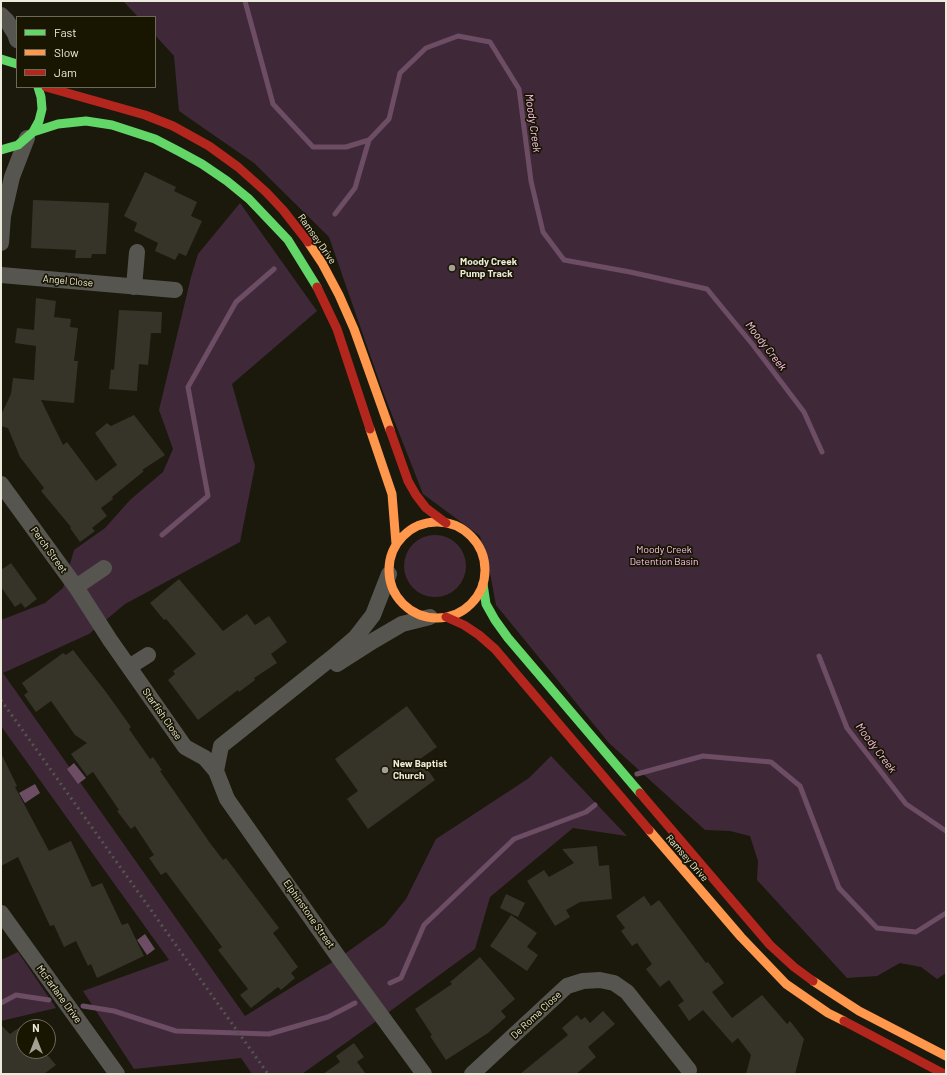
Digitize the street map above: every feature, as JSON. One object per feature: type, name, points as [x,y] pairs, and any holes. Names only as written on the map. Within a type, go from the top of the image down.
[{"type":"main road","points":[[1,59],[16,64]]},
{"type":"main road","points":[[1,150],[18,145],[30,135],[39,121],[42,109],[38,88]]},
{"type":"main road","name":"Ramsey Drive","points":[[50,88],[145,114],[173,126],[209,146],[238,167],[279,205],[304,236],[322,263],[339,295],[354,329],[408,481],[416,496],[426,508],[446,523]]},
{"type":"main road","points":[[30,135],[58,124],[86,121],[112,125],[155,139],[197,161],[227,181],[249,199],[288,240],[315,282],[337,329],[392,494],[396,544]]},
{"type":"main road","points":[[432,522],[446,523],[461,528],[474,538],[482,552],[485,568],[483,584],[477,596],[469,605],[458,613],[446,617],[430,617],[415,612],[402,603],[393,590],[389,574],[390,558],[396,544],[406,533],[418,526],[432,522]]},
{"type":"main road","name":"Ramsey Drive","points":[[483,584],[486,604],[494,620],[508,638],[770,945],[794,967],[859,1011],[946,1056]]},
{"type":"main road","name":"Ramsey Drive","points":[[446,617],[464,625],[479,635],[494,649],[741,937],[786,984],[828,1013],[944,1074]]},
{"type":"street","points":[[1,15],[7,21],[16,37]]},
{"type":"street","points":[[1,243],[2,211],[12,177],[30,135]]},
{"type":"street","points":[[134,286],[137,252]]},
{"type":"street","name":"Angel Close","points":[[1,275],[175,290]]},
{"type":"street","name":"Perch Street","points":[[1,484],[76,587]]},
{"type":"street","points":[[76,587],[104,568]]},
{"type":"street","points":[[195,753],[208,751],[221,746],[356,637],[373,615],[389,574]]},
{"type":"street","name":"Starfish Close","points":[[76,587],[110,640],[185,747],[205,758],[216,771]]},
{"type":"street","points":[[276,702],[402,624],[430,617]]},
{"type":"street","points":[[129,667],[148,654]]},
{"type":"street","points":[[216,771],[221,746]]},
{"type":"street","name":"Elphinstone Street","points":[[216,771],[227,799],[424,1074]]},
{"type":"street","name":"McFarlane Drive","points":[[1,913],[116,1073]]},
{"type":"street","name":"De Roma Close","points":[[472,1074],[567,986],[583,981],[600,980],[614,983],[627,992],[689,1070]]},
{"type":"green space","name":"Moody Creek Detention Basin","points":[[123,1],[946,1],[946,973],[937,979],[921,967],[900,963],[877,976],[847,978],[757,880],[758,861],[750,836],[730,831],[705,830],[609,743],[496,605],[491,578],[480,536],[423,494],[383,392],[329,237],[254,163],[179,111],[174,56],[156,36],[156,16],[137,16]]},
{"type":"green space","points":[[240,203],[317,311],[232,384],[255,466],[240,542],[125,604],[89,634],[3,673],[245,1016],[339,958],[385,925],[406,899],[436,839],[529,778],[551,756],[627,836],[573,828],[490,897],[475,949],[302,1074],[252,1074],[241,1058],[134,1069],[83,991],[169,960],[1,726],[1,620],[45,603],[63,588],[74,550],[105,528],[130,500],[163,472],[173,449],[159,410],[191,277],[198,254]]},
{"type":"green space","points":[[429,535],[441,535],[457,544],[464,554],[466,566],[464,578],[457,588],[441,597],[429,597],[418,592],[409,583],[404,572],[404,560],[409,549],[418,540]]},
{"type":"green space","points":[[18,952],[56,1008],[1,1021],[1,960]]},
{"type":"shaded area","points":[[74,763],[86,778],[78,784],[67,769]]},
{"type":"shaded area","points":[[35,784],[40,793],[25,803],[19,793]]},
{"type":"shaded area","points":[[145,934],[155,949],[147,955],[137,940]]},
{"type":"building","points":[[145,172],[176,187],[174,191],[197,202],[191,216],[202,221],[186,256],[179,253],[175,260],[155,251],[158,243],[134,231],[137,223],[124,216]]},
{"type":"building","points":[[33,200],[109,203],[106,254],[92,254],[91,258],[75,258],[76,250],[31,248]]},
{"type":"building","points":[[36,298],[56,301],[54,317],[71,319],[70,327],[78,328],[74,361],[78,361],[74,403],[41,400],[63,445],[67,442],[96,481],[117,465],[95,433],[107,423],[111,426],[134,415],[165,455],[142,470],[144,471],[101,508],[107,516],[92,528],[95,531],[80,542],[70,528],[71,527],[41,491],[44,488],[20,457],[8,428],[1,426],[1,415],[11,394],[13,378],[34,380],[36,346],[15,343],[17,328],[34,330]]},
{"type":"building","points":[[119,310],[162,312],[161,333],[151,333],[148,365],[139,364],[137,391],[109,389],[111,369],[114,370]]},
{"type":"building","points":[[11,563],[37,599],[25,608],[21,603],[15,607],[1,587],[1,570]]},
{"type":"building","points":[[179,579],[223,631],[247,614],[255,625],[269,616],[287,642],[271,654],[277,663],[254,678],[255,680],[239,692],[238,690],[198,720],[168,680],[175,674],[173,671],[196,654],[150,603]]},
{"type":"building","points":[[73,650],[131,727],[129,729],[150,759],[153,757],[162,770],[160,771],[210,843],[223,860],[226,858],[279,928],[273,933],[298,967],[291,973],[295,978],[281,990],[278,987],[251,1008],[240,995],[248,989],[218,950],[222,947],[166,872],[161,875],[149,858],[154,855],[135,826],[131,829],[117,811],[119,810],[93,772],[87,776],[71,754],[87,743],[75,735],[51,701],[36,712],[24,695],[28,692],[22,683],[63,653],[66,655]]},
{"type":"building","name":"New Baptist Church","points":[[407,706],[437,747],[420,759],[435,780],[368,829],[347,799],[358,791],[335,759]]},
{"type":"building","points":[[1,753],[17,786],[15,787],[49,851],[71,841],[92,887],[102,883],[122,925],[128,923],[144,956],[97,978],[91,964],[88,966],[76,941],[64,947],[54,925],[50,926],[18,857],[1,866]]},
{"type":"building","points":[[597,846],[599,866],[609,865],[612,899],[580,902],[566,910],[570,917],[555,926],[527,881],[544,870],[549,877],[574,863],[562,849]]},
{"type":"building","points":[[506,894],[525,903],[518,917],[500,908]]},
{"type":"building","points":[[644,896],[651,906],[659,900],[706,963],[708,962],[724,983],[712,992],[732,1018],[762,995],[787,1024],[790,1021],[804,1039],[795,1074],[746,1074],[751,1055],[738,1038],[732,1043],[703,1010],[689,1021],[678,1005],[684,1001],[669,980],[660,987],[646,969],[652,964],[637,943],[632,946],[621,931],[625,928],[616,916]]},
{"type":"building","points":[[511,915],[537,933],[527,947],[538,955],[527,971],[490,946]]},
{"type":"building","points":[[480,957],[515,999],[501,1011],[506,1017],[488,1033],[446,1060],[430,1036],[432,1035],[415,1009],[452,984],[450,982]]},
{"type":"building","points":[[603,1011],[615,1024],[588,1047],[596,1057],[576,1074],[520,1074],[568,1035],[562,1028],[577,1015],[581,1020],[585,1017],[590,1023]]},
{"type":"building","points":[[1,1025],[10,1034],[16,1030],[16,1059],[51,1059],[56,1065],[44,1074],[1,1074]]},
{"type":"building","points":[[354,1043],[364,1057],[357,1062],[366,1074],[323,1074],[340,1062],[336,1056]]},
{"type":"waterway","name":"Moody Creek","points":[[245,1],[273,104],[313,147],[346,147],[369,140],[389,119],[400,73],[426,48],[458,36],[490,42],[519,89],[531,181],[543,232],[564,260],[630,272],[707,289],[753,345],[804,412],[822,452]]},
{"type":"waterway","points":[[335,214],[355,188],[369,140]]},
{"type":"waterway","points":[[162,535],[208,496],[188,387],[236,302],[274,269]]},
{"type":"waterway","name":"Moody Creek","points":[[819,656],[847,728],[906,804],[946,831]]},
{"type":"waterway","points":[[637,774],[703,756],[771,762],[800,786],[839,888],[877,928],[916,932],[946,913]]},
{"type":"waterway","points":[[390,983],[401,978],[424,925],[514,839],[586,812],[595,805]]},
{"type":"waterway","points":[[1,1003],[16,995],[49,1000]]},
{"type":"waterway","points":[[83,1006],[114,1011],[176,1031],[269,1034],[328,1017],[355,1003]]},
{"type":"railway","points":[[1,700],[268,1074]]},
{"type":"traffic: fast","points":[[1,59],[16,64]]},
{"type":"traffic: fast","points":[[1,150],[18,145],[33,132],[39,121],[42,109],[38,88]]},
{"type":"traffic: fast","points":[[33,132],[58,124],[86,121],[112,125],[155,139],[202,164],[227,181],[249,199],[288,240],[317,287]]},
{"type":"traffic: fast","points":[[483,584],[486,604],[508,638],[640,793]]},
{"type":"traffic: slow","points":[[308,242],[322,263],[339,295],[354,329],[390,430]]},
{"type":"traffic: slow","points":[[370,429],[392,494],[396,544]]},
{"type":"traffic: slow","points":[[437,522],[455,526],[471,536],[481,552],[485,570],[481,588],[471,604],[455,614],[437,618],[419,614],[403,604],[393,588],[389,570],[393,552],[403,536],[419,526],[437,522]]},
{"type":"traffic: slow","points":[[649,830],[741,937],[786,984],[828,1013],[844,1021]]},
{"type":"traffic: slow","points":[[813,981],[859,1011],[946,1056]]},
{"type":"traffic: jam","points":[[50,88],[145,115],[173,126],[209,146],[238,167],[266,192],[283,210],[308,242]]},
{"type":"traffic: jam","points":[[317,287],[337,329],[370,429]]},
{"type":"traffic: jam","points":[[390,430],[408,481],[416,495],[426,508],[446,523]]},
{"type":"traffic: jam","points":[[446,617],[464,625],[479,635],[495,649],[649,830]]},
{"type":"traffic: jam","points":[[640,793],[770,945],[794,967],[813,981]]},
{"type":"traffic: jam","points":[[844,1021],[944,1074]]},
{"type":"place","name":"Moody Creek Pump Track","points":[[452,268]]},
{"type":"place","name":"New Baptist Church","points":[[385,770]]}]
